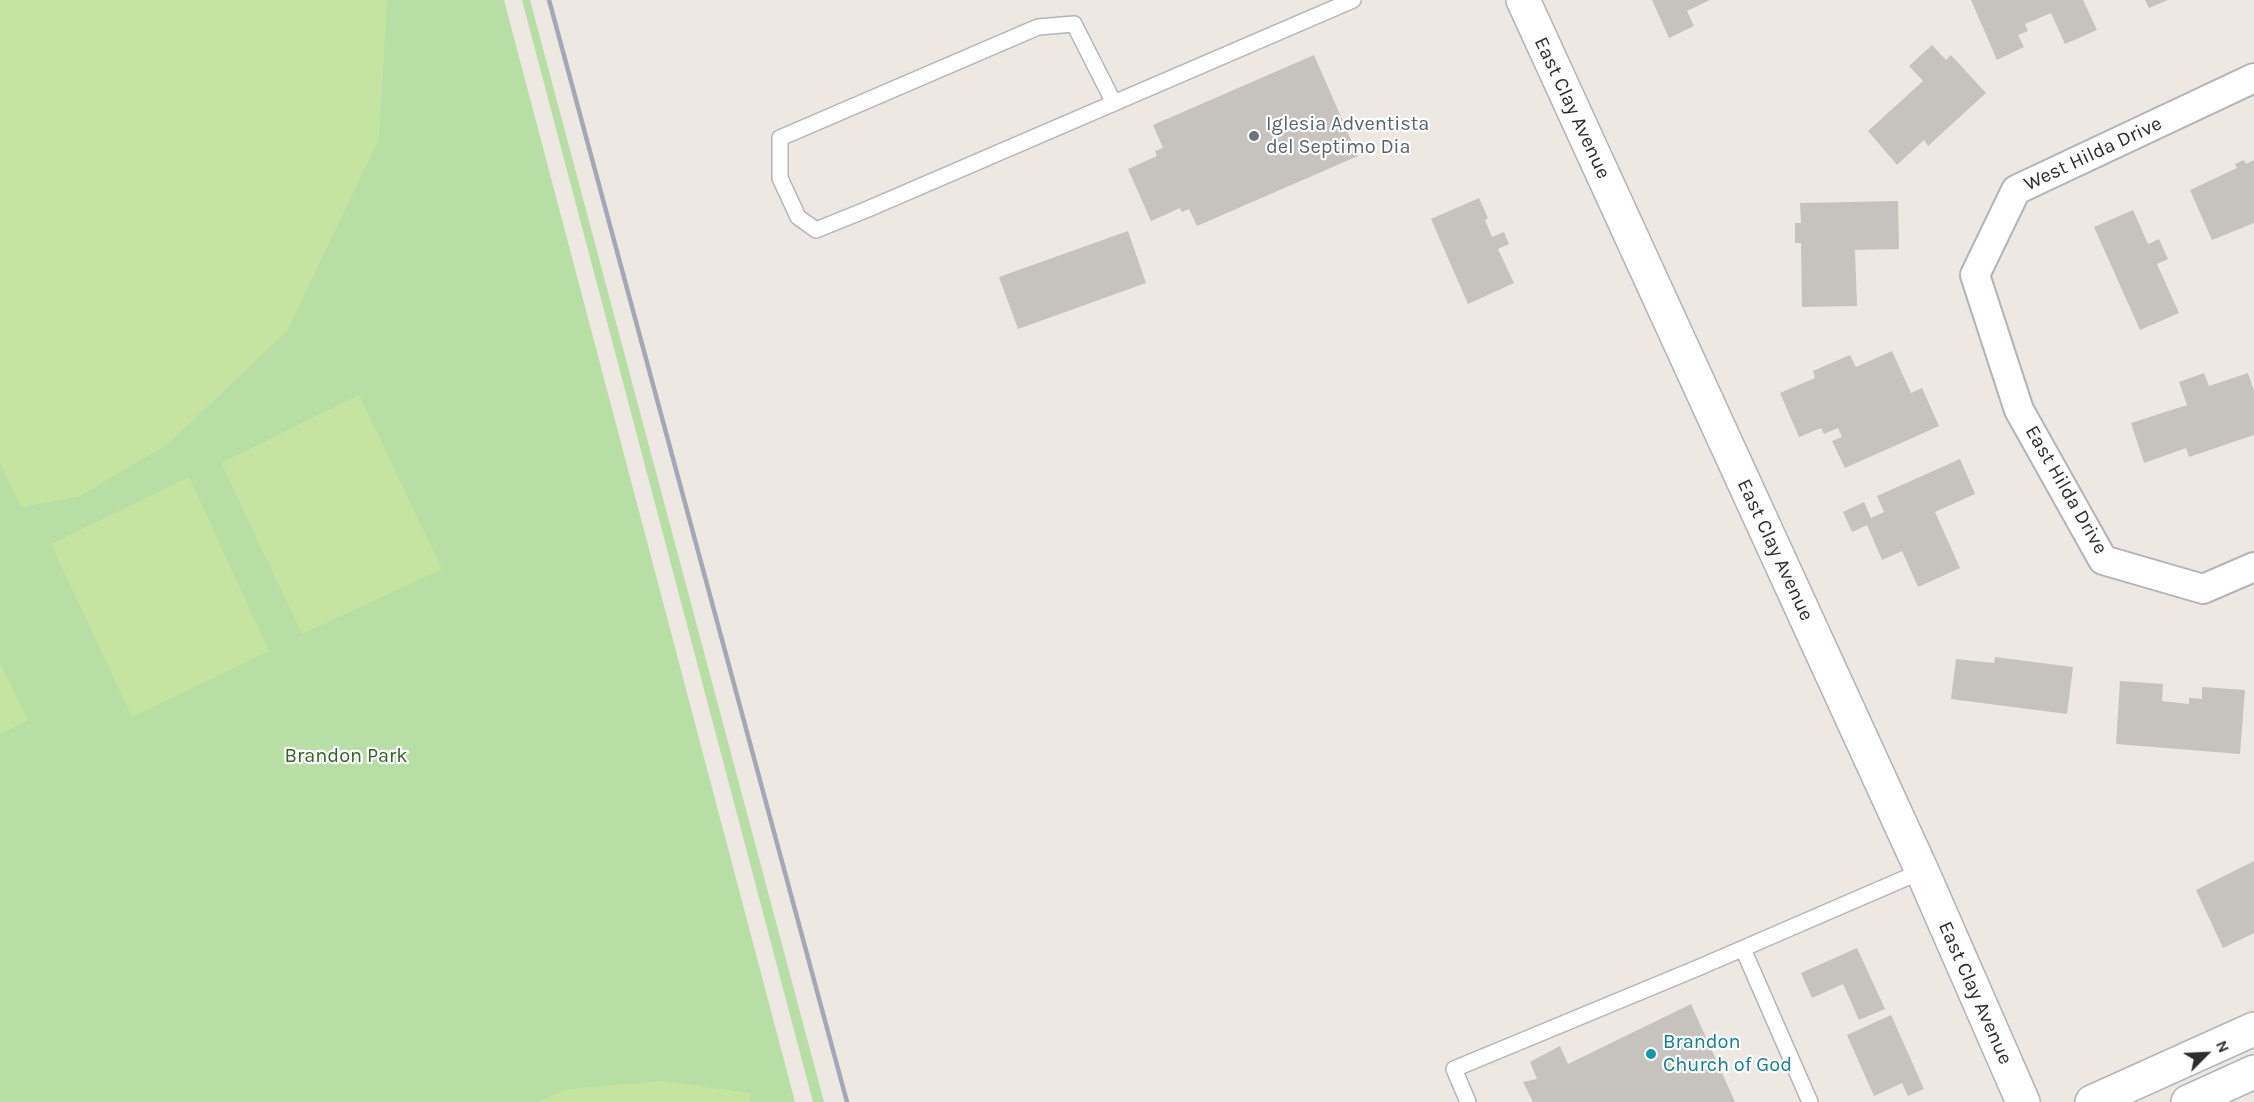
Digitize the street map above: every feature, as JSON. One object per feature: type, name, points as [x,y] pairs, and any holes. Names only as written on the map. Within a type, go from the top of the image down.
[{"type":"street","name":"East Clay Avenue","points":[[1523,0],[1922,871],[2024,1102]]},
{"type":"street","name":"West Hilda Drive","points":[[2019,410],[1975,275],[2016,190],[2254,78]]},
{"type":"street","name":"East Hilda Drive","points":[[2019,410],[2103,560],[2203,589],[2254,567]]},
{"type":"street","points":[[2092,1102],[2254,1029]]},
{"type":"street","points":[[2188,1102],[2254,1072]]},
{"type":"lane","points":[[1113,103],[1074,24],[1038,27],[780,138],[780,177],[798,218],[816,230],[1113,103],[1353,0]]},
{"type":"lane","points":[[1468,1102],[1454,1069],[1743,949],[1922,871]]},
{"type":"lane","points":[[1743,949],[1810,1102]]},
{"type":"green space","name":"Brandon Park","points":[[0,0],[504,0],[795,1102],[0,1102]]},
{"type":"green space","points":[[0,0],[387,0],[379,139],[287,331],[168,444],[78,497],[21,507],[0,463]]},
{"type":"green space","points":[[522,0],[530,0],[824,1102],[813,1102]]},
{"type":"green space","points":[[359,395],[442,569],[302,634],[221,463]]},
{"type":"green space","points":[[189,477],[269,651],[132,717],[51,544]]},
{"type":"green space","points":[[0,663],[28,720],[0,734]]},
{"type":"green space","points":[[663,1081],[751,1093],[749,1102],[538,1102],[568,1089]]},
{"type":"building","points":[[1652,0],[1710,0],[1687,11],[1694,26],[1669,38]]},
{"type":"building","points":[[1971,0],[2083,0],[2097,30],[2065,44],[2051,13],[2025,24],[2028,31],[2018,35],[2024,47],[1997,60]]},
{"type":"building","points":[[2145,0],[2168,0],[2149,8]]},
{"type":"building","points":[[1932,45],[1946,60],[1951,55],[1986,93],[1928,146],[1924,140],[1897,165],[1868,131],[1923,81],[1909,66]]},
{"type":"building","name":"Iglesia Adventista del Septimo Dia","points":[[1314,55],[1358,156],[1197,226],[1189,209],[1182,212],[1180,208],[1151,221],[1128,169],[1157,156],[1155,151],[1163,148],[1153,125]]},
{"type":"building","points":[[2244,160],[2246,164],[2254,160],[2254,223],[2212,240],[2190,190],[2237,168],[2235,164]]},
{"type":"building","points":[[1479,198],[1488,218],[1485,220],[1492,237],[1504,232],[1509,244],[1498,249],[1514,283],[1468,304],[1431,219]]},
{"type":"building","points":[[1898,201],[1899,249],[1855,250],[1857,306],[1802,307],[1801,243],[1795,243],[1795,223],[1801,223],[1800,203]]},
{"type":"building","points":[[2133,210],[2148,244],[2159,239],[2168,259],[2157,264],[2179,313],[2140,330],[2094,227]]},
{"type":"building","points":[[1128,231],[1146,283],[1018,329],[999,277]]},
{"type":"building","points":[[1892,351],[1911,393],[1922,388],[1939,426],[1845,468],[1832,441],[1842,437],[1838,428],[1824,434],[1821,428],[1799,437],[1780,393],[1815,378],[1813,371],[1850,355],[1856,367]]},
{"type":"building","points":[[2204,373],[2209,386],[2248,373],[2254,391],[2254,435],[2189,457],[2186,448],[2144,463],[2131,423],[2187,405],[2179,382]]},
{"type":"building","points":[[1960,459],[1975,494],[1935,512],[1960,568],[1918,587],[1902,551],[1882,560],[1867,525],[1852,532],[1843,512],[1864,502],[1871,518],[1884,512],[1877,496]]},
{"type":"building","points":[[1995,657],[2073,667],[2067,714],[1951,699],[1956,659],[1994,663]]},
{"type":"building","points":[[2120,681],[2163,684],[2162,701],[2189,704],[2189,698],[2202,699],[2202,687],[2245,690],[2240,754],[2116,744]]},
{"type":"building","points":[[2254,861],[2254,933],[2223,948],[2196,890]]},
{"type":"building","points":[[1857,948],[1885,1009],[1859,1020],[1843,984],[1812,998],[1801,973]]},
{"type":"building","name":"Brandon Church of God","points":[[1691,1004],[1735,1102],[1533,1102],[1523,1082],[1537,1079],[1530,1062],[1560,1046],[1568,1064]]},
{"type":"building","points":[[1891,1015],[1924,1089],[1908,1096],[1902,1083],[1874,1096],[1847,1035]]},
{"type":"railway","points":[[549,0],[847,1102]]},
{"type":"place","name":"Iglesia Adventista del Septimo Dia","points":[[1254,136]]},
{"type":"place","name":"Brandon Church of God","points":[[1651,1054]]}]
